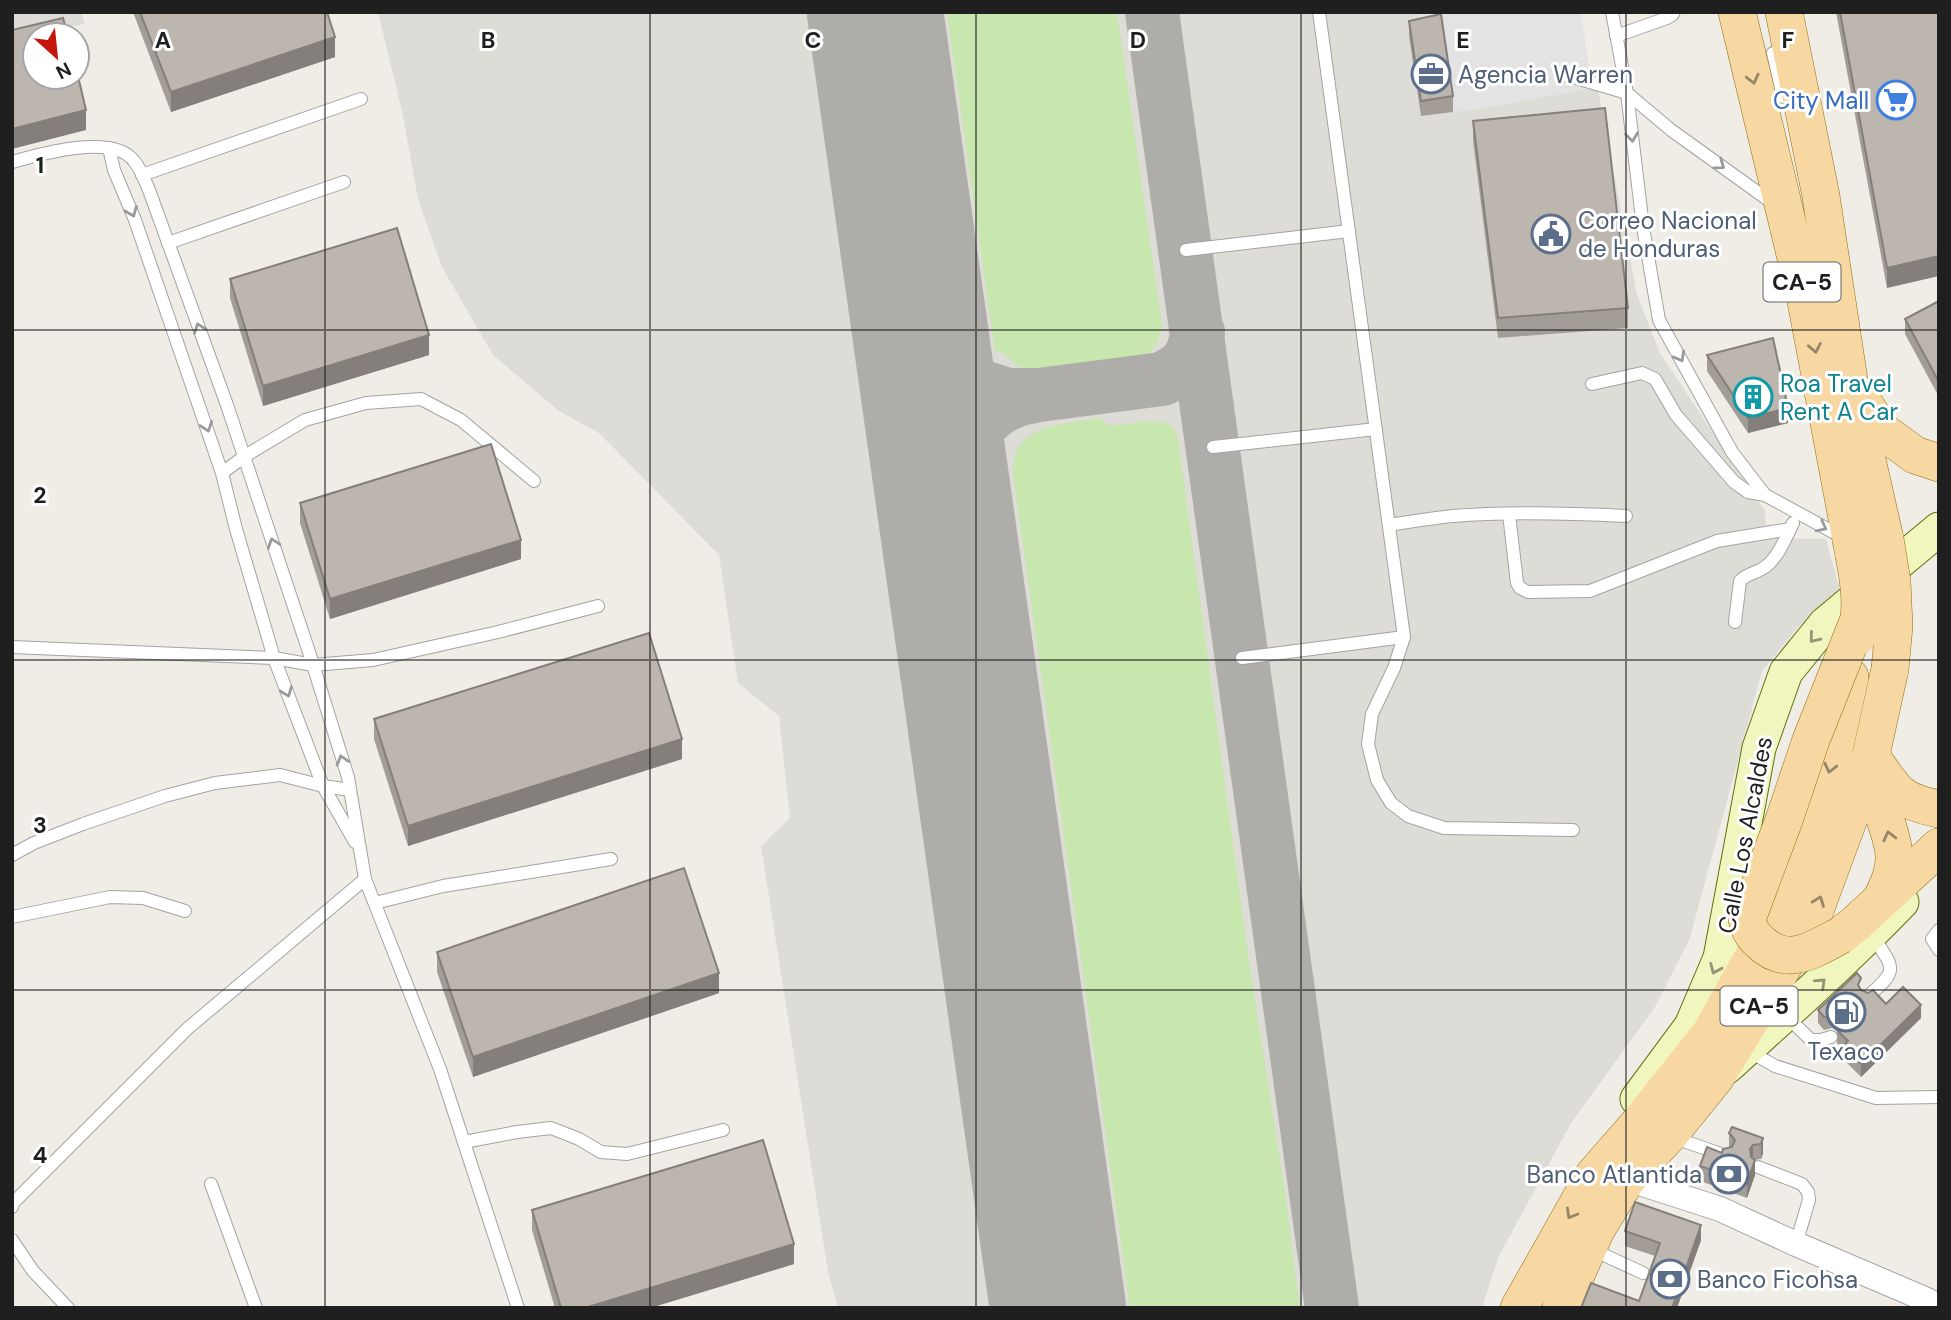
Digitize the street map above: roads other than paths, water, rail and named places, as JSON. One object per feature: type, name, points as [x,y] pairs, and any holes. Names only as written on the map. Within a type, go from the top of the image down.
[{"type":"main road","name":"CA-5","points":[[1561,1308],[1587,1248],[1610,1177],[1668,1136],[1715,1078],[1811,921],[1868,762],[1890,669],[1894,626],[1892,593],[1863,545],[1808,284],[1786,213],[1737,12]]},
{"type":"main road","name":"CA-5","points":[[1519,1308],[1610,1177],[1635,1128],[1710,1034],[1781,907],[1829,773],[1850,677],[1861,614],[1859,584],[1863,545],[1849,380],[1821,196],[1784,12]]},
{"type":"main road","points":[[1849,380],[1882,430],[1915,455],[1939,463]]},
{"type":"main road","name":"Calle Los Alcaldes","points":[[1610,1177],[1613,1131],[1690,1026],[1720,958],[1759,748],[1786,672],[1825,624],[1939,529]]},
{"type":"main road","points":[[1861,614],[1811,740],[1747,919],[1749,929],[1765,947],[1777,954],[1800,955],[1864,923],[1939,865]]},
{"type":"main road","points":[[1864,923],[1891,879],[1895,857],[1868,762]]},
{"type":"main road","points":[[1868,762],[1896,793],[1921,805],[1939,809]]},
{"type":"main road","points":[[1715,1078],[1785,1016],[1864,923],[1939,847]]},
{"type":"street","points":[[1610,1177],[1720,1209],[1930,1305]]},
{"type":"lane","points":[[1319,12],[1404,638],[1394,668],[1372,714],[1368,744],[1377,780],[1391,803],[1408,816],[1444,828],[1573,830]]},
{"type":"lane","points":[[1612,12],[1627,93],[1643,227],[1659,320],[1732,452],[1765,495]]},
{"type":"lane","points":[[1616,36],[1667,18],[1674,12]]},
{"type":"lane","points":[[1773,53],[1784,104]]},
{"type":"lane","points":[[1566,75],[1627,93],[1671,130],[1786,213]]},
{"type":"lane","points":[[142,175],[361,99]]},
{"type":"lane","points":[[12,162],[81,147],[109,148],[134,159],[142,175],[245,456],[313,665],[348,777],[365,879],[440,1069],[518,1308]]},
{"type":"lane","points":[[109,148],[114,170],[135,220],[222,473],[274,658],[323,786],[359,850]]},
{"type":"lane","points":[[168,243],[344,182]]},
{"type":"lane","points":[[1186,250],[1349,231]]},
{"type":"lane","points":[[1592,384],[1642,373],[1655,379],[1676,415],[1734,482],[1748,492],[1765,495],[1863,545]]},
{"type":"lane","points":[[222,473],[304,420],[366,403],[421,399],[461,420],[534,481]]},
{"type":"lane","points":[[1213,447],[1376,429]]},
{"type":"lane","points":[[1509,514],[1517,583],[1528,592],[1590,591],[1717,541],[1790,529]]},
{"type":"lane","points":[[1735,622],[1740,581],[1744,576],[1765,567],[1773,559],[1798,514]]},
{"type":"lane","points":[[1389,525],[1452,516],[1626,516]]},
{"type":"lane","points":[[12,647],[274,658],[313,665],[373,660],[598,607]]},
{"type":"lane","points":[[1242,658],[1404,638]]},
{"type":"lane","points":[[12,855],[34,843],[83,824],[165,796],[215,783],[280,775],[350,790]]},
{"type":"lane","points":[[375,903],[443,886],[611,859]]},
{"type":"lane","points":[[12,1207],[187,1029],[365,879]]},
{"type":"lane","points":[[12,917],[110,897],[144,898],[186,911]]},
{"type":"lane","points":[[1864,923],[1889,962],[1891,970],[1888,979],[1867,997]]},
{"type":"lane","points":[[1939,930],[1932,939],[1939,950]]},
{"type":"lane","points":[[1785,1016],[1811,1040],[1831,1037]]},
{"type":"lane","points":[[1747,1049],[1775,1066],[1876,1098],[1939,1097]]},
{"type":"lane","points":[[464,1142],[551,1128],[579,1139],[601,1152],[627,1154],[723,1130]]},
{"type":"lane","points":[[1668,1136],[1726,1156]]},
{"type":"lane","points":[[1758,1167],[1802,1184],[1808,1192],[1809,1200],[1796,1244]]},
{"type":"lane","points":[[211,1184],[256,1308]]},
{"type":"lane","points":[[12,1240],[33,1271],[68,1308]]},
{"type":"lane","points":[[1587,1248],[1643,1273]]},
{"type":"place","name":"Agencia Warren","points":[[1431,74]]},
{"type":"place","name":"City Mall","points":[[1896,100]]},
{"type":"place","name":"Correo Nacional de Honduras","points":[[1551,234]]},
{"type":"place","name":"Roa Travel Rent A Car","points":[[1753,397]]},
{"type":"place","name":"Texaco","points":[[1846,1012]]},
{"type":"place","name":"Banco Atlantida","points":[[1729,1174]]},
{"type":"place","name":"Banco Ficohsa","points":[[1670,1279]]}]
